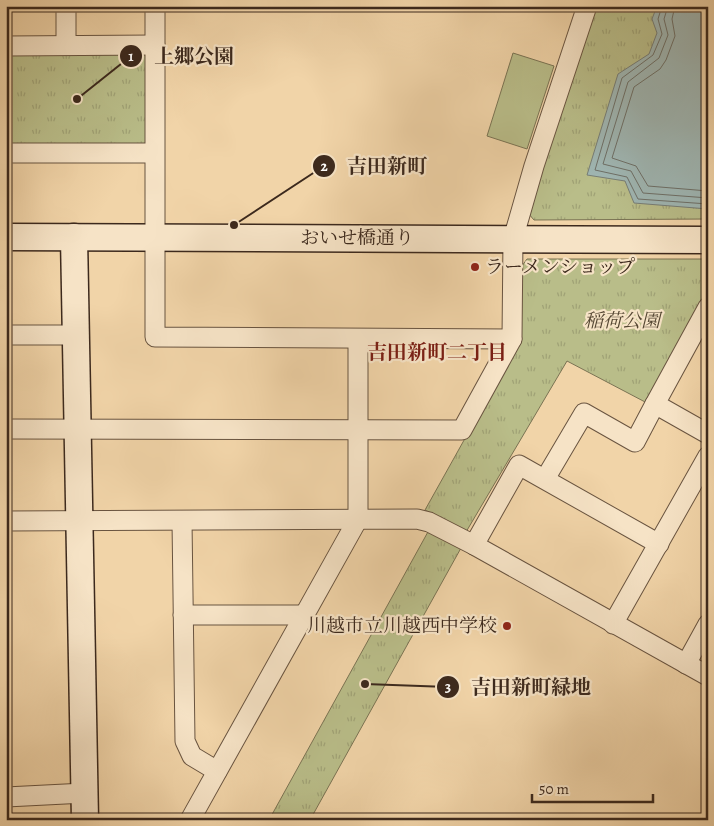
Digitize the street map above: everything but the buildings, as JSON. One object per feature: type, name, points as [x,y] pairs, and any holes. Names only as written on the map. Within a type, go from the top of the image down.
[{"type":"street","points":[[66,6],[66,45]]},
{"type":"street","points":[[155,6],[155,337],[512,339]]},
{"type":"street","points":[[6,428],[462,430],[512,339],[513,239],[534,166],[587,6]]},
{"type":"street","points":[[6,46],[154,45]]},
{"type":"street","points":[[6,153],[154,153]]},
{"type":"street","name":"おいせ橋通り","points":[[6,237],[708,240]]},
{"type":"street","points":[[74,237],[85,820]]},
{"type":"street","points":[[545,479],[584,413],[635,442],[708,307]]},
{"type":"street","points":[[6,335],[77,335]]},
{"type":"street","points":[[190,820],[358,519],[358,339]]},
{"type":"street","points":[[655,404],[708,434]]},
{"type":"street","points":[[613,624],[708,456]]},
{"type":"street","points":[[474,545],[518,465],[659,544]]},
{"type":"street","points":[[6,521],[417,519],[428,522],[474,545],[708,676]]},
{"type":"street","points":[[182,521],[184,741],[192,756],[217,771]]},
{"type":"street","points":[[183,615],[304,615]]},
{"type":"street","points":[[686,664],[708,624]]},
{"type":"street","points":[[6,797],[85,793]]},
{"type":"green space","points":[[594,6],[708,6],[708,219],[534,220],[528,213]]},
{"type":"green space","points":[[513,53],[554,66],[527,149],[487,136]]},
{"type":"green space","points":[[6,54],[148,54],[148,144],[6,145]]},
{"type":"green space","name":"稲荷公園","points":[[527,259],[708,259],[708,289],[647,403],[567,361],[466,532],[425,510],[520,340],[519,270]]},
{"type":"green space","points":[[429,530],[461,548],[310,820],[269,820]]},
{"type":"water","points":[[657,6],[708,6],[708,209],[634,203],[625,181],[587,175],[618,74],[649,54],[657,33],[652,19]]},
{"type":"place","name":"上郷公園","points":[[77,99]]},
{"type":"place","name":"吉田新町","points":[[234,225]]},
{"type":"place","name":"ラーメンショップ","points":[[475,267]]},
{"type":"place","name":"川越市立川越西中学校","points":[[507,626]]},
{"type":"place","name":"吉田新町緑地","points":[[365,684]]},
{"type":"district","name":"吉田新町二丁目","points":[[437,352]]}]
